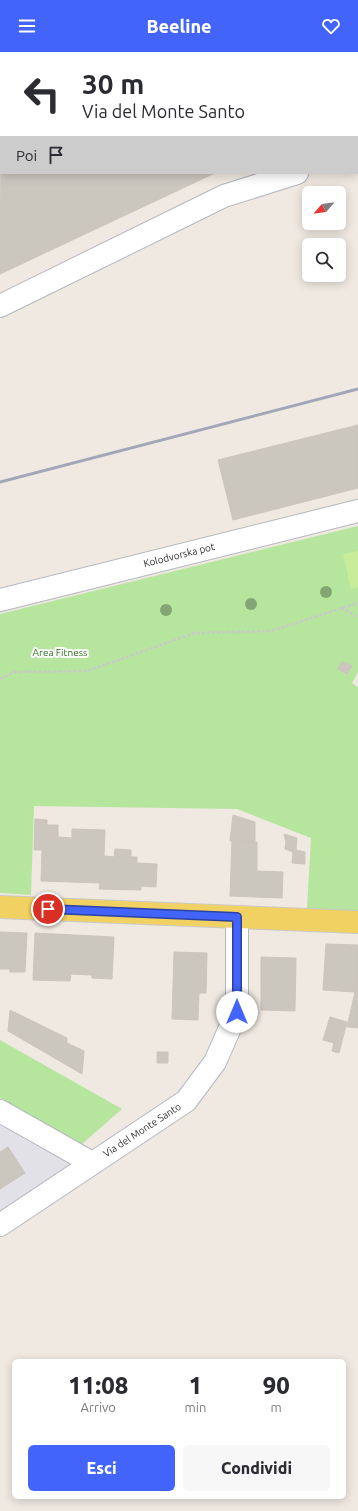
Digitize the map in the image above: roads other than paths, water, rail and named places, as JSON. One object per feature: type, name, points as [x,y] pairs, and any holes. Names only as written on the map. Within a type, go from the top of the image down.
[{"type":"main road","points":[[0,907],[358,922]]},
{"type":"street","points":[[0,306],[224,196],[294,174]]},
{"type":"street","name":"Kolodvorska pot","points":[[0,600],[358,511]]},
{"type":"street","name":"Via del Monte Santo","points":[[0,1225],[186,1101],[215,1062],[237,1012],[237,917]]},
{"type":"street","name":"Via del Monte Santo","points":[[0,1111],[92,1163]]},
{"type":"railway","points":[[0,482],[358,389]]},
{"type":"park label","name":"Area Fitness","points":[[60,652]]}]
